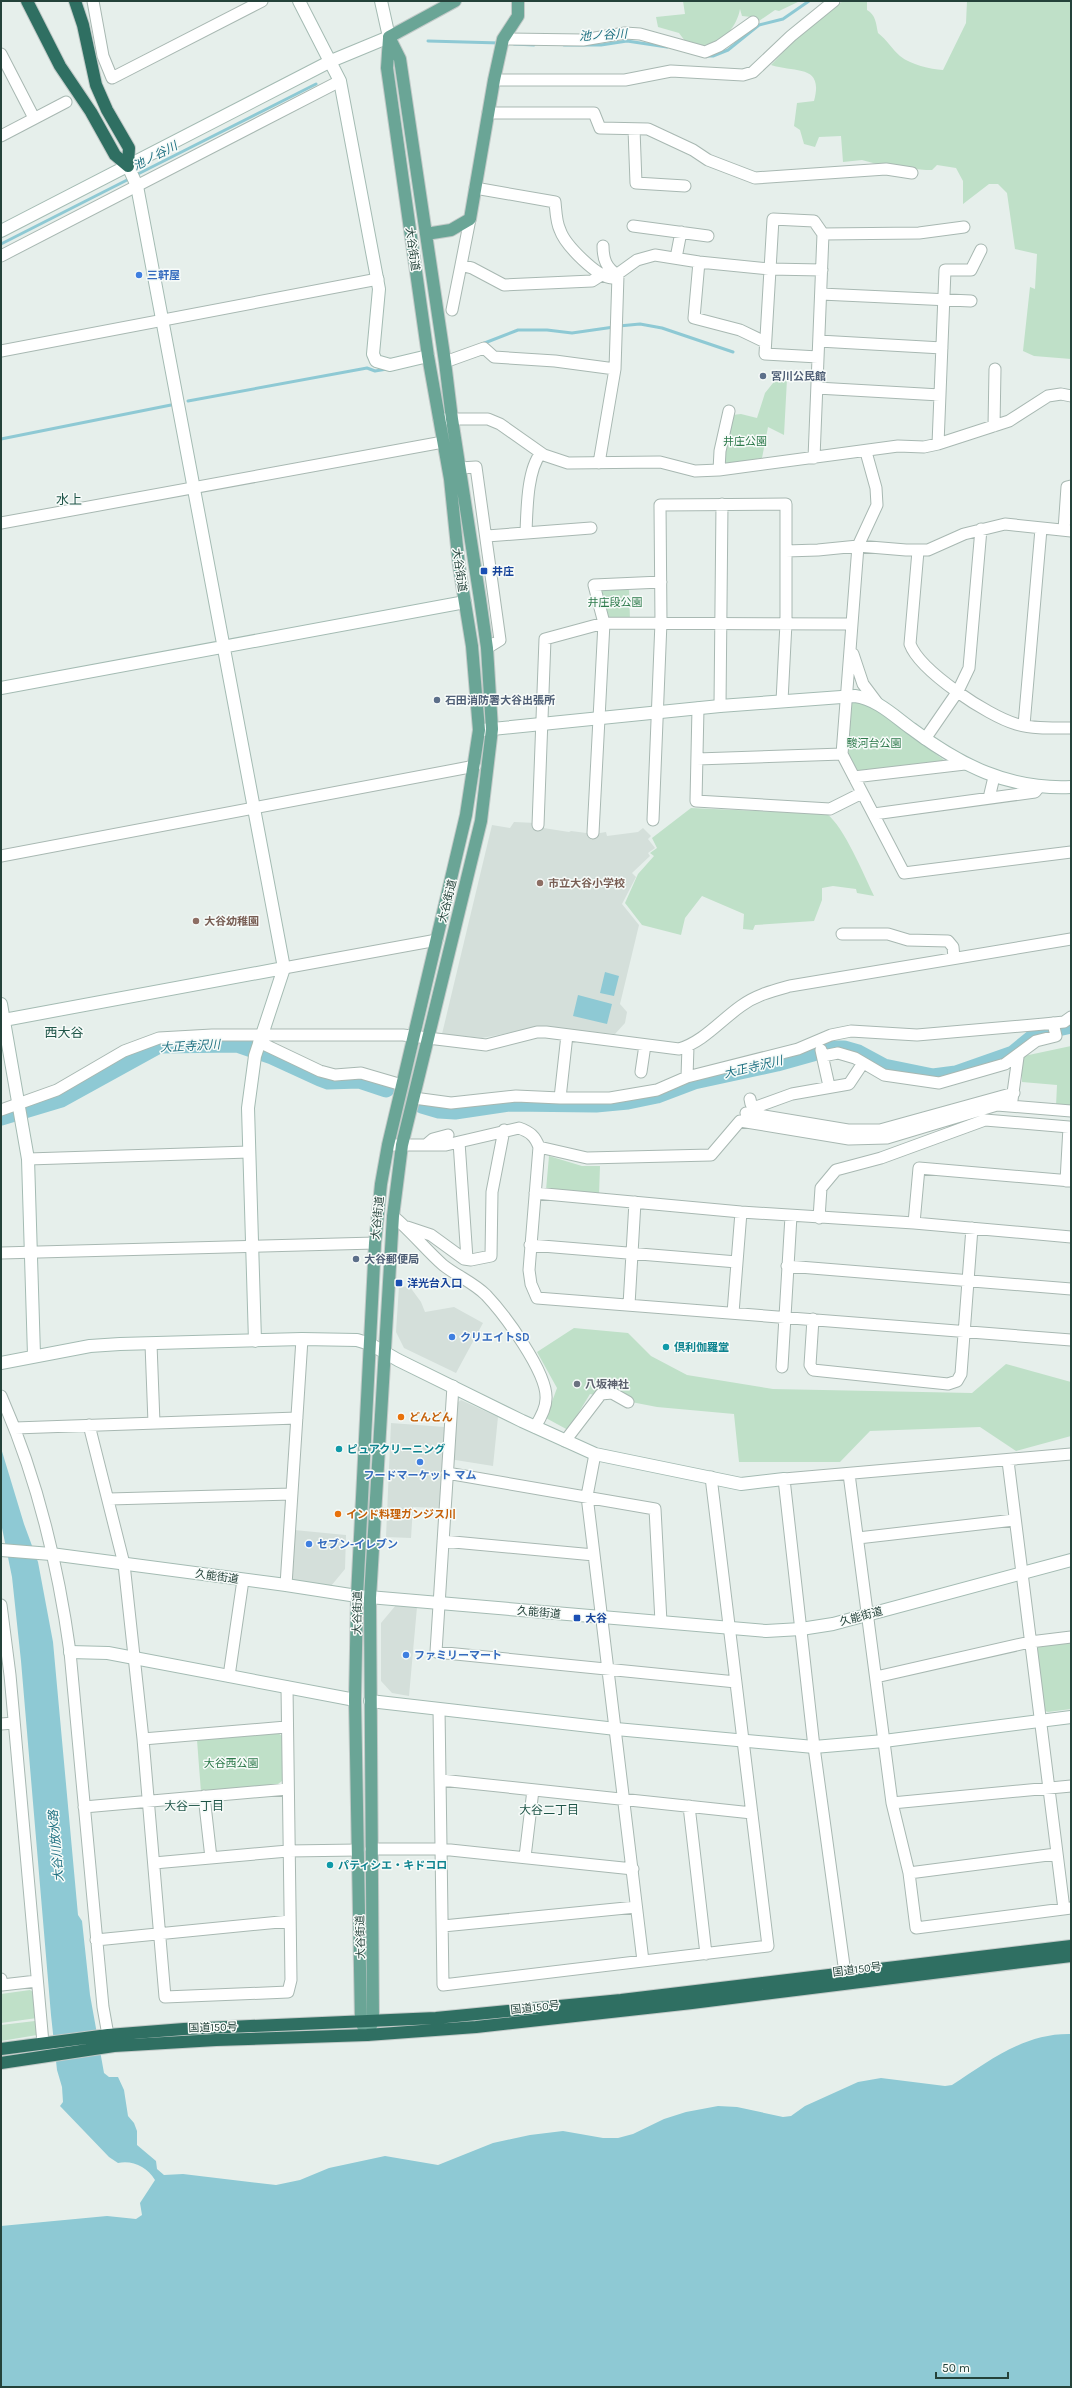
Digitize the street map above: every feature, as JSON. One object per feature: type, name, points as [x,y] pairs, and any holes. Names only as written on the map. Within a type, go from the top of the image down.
[{"type":"highway","points":[[27,1],[60,66],[91,112],[115,155],[133,176]]},
{"type":"highway","points":[[75,1],[96,85],[107,110],[129,148],[133,176]]},
{"type":"highway","name":"国道150号","points":[[1,2049],[102,2036],[184,2029],[436,2018],[621,2000],[1071,1946]]},
{"type":"highway","name":"国道150号","points":[[1,2063],[100,2049],[216,2040],[367,2035],[476,2027],[692,2004],[1071,1956]]},
{"type":"main road","points":[[389,37],[455,1]]},
{"type":"main road","points":[[470,219],[494,80],[502,43],[518,16],[518,1]]},
{"type":"main road","name":"大谷街道","points":[[367,2035],[371,1849],[370,1598],[393,1216],[402,1145],[481,821],[492,729],[487,648],[452,419],[446,362],[400,59],[389,37]]},
{"type":"main road","name":"大谷街道","points":[[367,2021],[358,1850],[355,1700],[357,1596],[375,1243],[381,1184],[388,1145],[466,815],[475,766],[479,730],[472,646],[459,566],[450,479],[428,356],[387,68],[389,37]]},
{"type":"main road","name":"大谷街道","points":[[426,234],[451,230],[470,219]]},
{"type":"street","points":[[93,1],[103,56],[112,78],[262,1]]},
{"type":"street","points":[[299,1],[340,81],[378,279],[379,289],[373,354],[376,361],[390,365],[428,356]]},
{"type":"street","points":[[1,256],[133,176],[331,61],[389,37],[381,1]]},
{"type":"street","points":[[494,80],[625,80],[671,71],[743,75],[753,72],[792,36],[834,1]]},
{"type":"street","points":[[502,43],[583,40],[625,33],[640,34],[705,52],[720,46],[753,22]]},
{"type":"street","points":[[1,54],[34,118]]},
{"type":"street","points":[[1,232],[133,176],[340,81]]},
{"type":"street","points":[[1,136],[66,102]]},
{"type":"street","points":[[488,113],[594,113],[600,128],[648,129],[693,150],[708,160],[755,178],[886,169],[912,173]]},
{"type":"street","points":[[634,129],[636,183],[685,186]]},
{"type":"street","points":[[133,176],[163,320],[284,968],[258,1045],[248,1108],[255,1341]]},
{"type":"street","points":[[475,188],[554,202],[557,222],[564,238],[593,269],[612,278],[637,260],[655,255],[699,262],[769,269],[822,270]]},
{"type":"street","points":[[452,310],[470,219]]},
{"type":"street","points":[[814,458],[823,234],[814,221],[773,219],[765,354],[818,357]]},
{"type":"street","points":[[633,226],[708,236]]},
{"type":"street","points":[[823,234],[919,233],[964,227]]},
{"type":"street","points":[[676,258],[681,232]]},
{"type":"street","points":[[603,246],[606,263],[611,270],[618,275]]},
{"type":"street","points":[[938,444],[945,270],[971,270],[981,250]]},
{"type":"street","points":[[699,262],[694,318],[740,330],[765,342]]},
{"type":"street","points":[[461,265],[472,268],[504,285],[592,281],[603,274]]},
{"type":"street","points":[[599,463],[615,369],[618,320],[618,275]]},
{"type":"street","points":[[1,351],[378,279]]},
{"type":"street","points":[[821,294],[971,301]]},
{"type":"street","points":[[819,341],[942,348]]},
{"type":"street","points":[[446,362],[484,348],[494,358],[555,361],[615,369]]},
{"type":"street","points":[[994,426],[995,369]]},
{"type":"street","points":[[817,388],[940,395]]},
{"type":"street","points":[[439,419],[488,419],[500,424],[541,453],[568,462],[660,462],[695,471],[719,470],[866,452],[898,446],[924,447],[994,426],[1019,416],[1048,396],[1061,394],[1071,396]]},
{"type":"street","points":[[719,470],[720,451],[729,411]]},
{"type":"street","points":[[1,523],[443,442]]},
{"type":"street","points":[[866,452],[876,488],[877,505],[858,546],[842,754],[904,873],[1071,852]]},
{"type":"street","points":[[526,532],[528,503],[535,461],[541,453]]},
{"type":"street","points":[[460,468],[476,467],[487,536],[500,640],[487,648]]},
{"type":"street","points":[[786,551],[818,550],[858,546],[918,551],[928,550],[981,530],[1006,524],[1041,529],[1067,530],[1067,487],[1071,486]]},
{"type":"street","points":[[720,706],[722,504]]},
{"type":"street","points":[[653,820],[661,622],[660,505],[786,504],[786,623],[782,701]]},
{"type":"street","points":[[487,536],[591,528]]},
{"type":"street","points":[[1024,725],[1041,529]]},
{"type":"street","points":[[925,738],[958,691],[970,668],[981,530]]},
{"type":"street","points":[[918,551],[910,644],[914,655],[921,663],[958,691],[986,711],[1004,720],[1024,725],[1071,728]]},
{"type":"street","points":[[593,833],[604,623],[594,585],[661,582]]},
{"type":"street","points":[[1,688],[465,602]]},
{"type":"street","points":[[538,825],[543,725],[545,639],[604,623],[661,622],[851,624]]},
{"type":"street","points":[[851,624],[852,651],[856,669],[868,693],[883,708]]},
{"type":"street","points":[[479,730],[599,720],[720,706],[847,696],[863,697],[883,708],[965,764],[994,777],[1039,787],[1071,787]]},
{"type":"street","points":[[698,708],[696,801],[830,809],[862,793]]},
{"type":"street","points":[[697,759],[842,754]]},
{"type":"street","points":[[854,777],[965,764]]},
{"type":"street","points":[[1,856],[475,766]]},
{"type":"street","points":[[989,798],[994,777]]},
{"type":"street","points":[[874,814],[1035,792],[1039,787]]},
{"type":"street","points":[[842,934],[888,934],[908,940],[948,941],[953,947],[954,958]]},
{"type":"street","points":[[1,1110],[19,1109],[57,1090],[124,1051],[159,1038],[258,1045],[413,1036],[486,1045],[537,1032],[680,1049],[688,1046],[741,1005],[760,994],[790,986],[1071,939]]},
{"type":"street","points":[[3,1020],[437,940]]},
{"type":"street","points":[[1,1004],[28,1160],[34,1355]]},
{"type":"street","points":[[414,1098],[451,1103],[516,1096],[560,1098],[618,1097],[657,1090],[687,1077],[798,1049],[821,1048],[863,1063],[884,1075],[940,1083],[1005,1064],[1018,1057],[1049,1029],[1064,1022],[1071,1016]]},
{"type":"street","points":[[829,1086],[821,1048],[830,1035],[851,1031],[917,1035],[1049,1029]]},
{"type":"street","points":[[560,1098],[568,1035]]},
{"type":"street","points":[[258,1045],[320,1071],[335,1075],[361,1073],[402,1085]]},
{"type":"street","points":[[641,1072],[645,1045]]},
{"type":"street","points":[[687,1077],[688,1046]]},
{"type":"street","points":[[1011,1106],[1018,1057]]},
{"type":"street","points":[[750,1099],[751,1104],[756,1107],[792,1094],[829,1086],[849,1084],[863,1063]]},
{"type":"street","points":[[746,1113],[848,1130],[880,1130],[1014,1092]]},
{"type":"street","points":[[539,1147],[587,1158],[711,1155],[740,1121],[849,1139],[887,1138],[997,1105],[1071,1111]]},
{"type":"street","points":[[819,1218],[821,1188],[836,1170],[873,1161],[985,1120],[1069,1127],[1069,1181],[919,1168],[914,1223]]},
{"type":"street","points":[[388,1145],[446,1145],[504,1130],[520,1128],[529,1131],[536,1138],[539,1147],[529,1270],[531,1284],[538,1298],[1071,1340]]},
{"type":"street","points":[[407,1227],[431,1235],[467,1259],[471,1260],[491,1256],[492,1192],[504,1130]]},
{"type":"street","points":[[426,1145],[433,1139],[448,1134]]},
{"type":"street","points":[[459,1142],[467,1259]]},
{"type":"street","points":[[28,1160],[249,1152]]},
{"type":"street","points":[[535,1193],[741,1212],[914,1223],[1071,1237]]},
{"type":"street","points":[[629,1305],[635,1202]]},
{"type":"street","points":[[733,1313],[741,1212]]},
{"type":"street","points":[[393,1216],[407,1227],[444,1265],[485,1294],[512,1327],[538,1367],[546,1399],[542,1414],[535,1427]]},
{"type":"street","points":[[782,1367],[791,1216]]},
{"type":"street","points":[[813,1319],[810,1365],[814,1370],[948,1384],[957,1381],[961,1374],[972,1228]]},
{"type":"street","points":[[1,1253],[375,1243]]},
{"type":"street","points":[[530,1245],[737,1262]]},
{"type":"street","points":[[787,1266],[1071,1289]]},
{"type":"street","points":[[286,1585],[302,1339]]},
{"type":"street","points":[[1,1363],[34,1355],[90,1346],[302,1339],[357,1340],[370,1344],[535,1427],[595,1454],[741,1484],[1071,1454]]},
{"type":"street","points":[[151,1344],[154,1423]]},
{"type":"street","points":[[453,1386],[436,1652],[736,1682]]},
{"type":"street","points":[[566,1441],[601,1394],[612,1393],[628,1402]]},
{"type":"street","points":[[1,1396],[15,1428],[37,1497],[64,1609],[70,1652],[102,2007],[102,2036]]},
{"type":"street","points":[[15,1428],[297,1418]]},
{"type":"street","points":[[89,1425],[109,1499],[124,1564],[143,1739],[159,1934],[166,1997],[288,1992],[291,1980],[286,1728],[287,1687]]},
{"type":"street","points":[[595,1454],[587,1496],[600,1617],[616,1728],[643,1961]]},
{"type":"street","points":[[849,1474],[892,1803],[909,1873],[916,1928],[1067,1909],[1056,1854],[1020,1573],[1008,1460]]},
{"type":"street","points":[[447,1473],[587,1496],[655,1509],[661,1622]]},
{"type":"street","points":[[439,1709],[443,1985],[768,1946],[744,1741],[728,1627],[711,1477]]},
{"type":"street","points":[[784,1479],[814,1747],[845,1973]]},
{"type":"street","points":[[109,1499],[292,1494]]},
{"type":"street","points":[[858,1538],[1014,1520]]},
{"type":"street","points":[[442,1542],[594,1555]]},
{"type":"street","name":"久能街道","points":[[1,1550],[51,1554],[286,1585],[370,1598],[766,1631],[801,1629],[833,1624],[1071,1560]]},
{"type":"street","points":[[229,1676],[243,1580]]},
{"type":"street","points":[[1,1612],[4,1656],[14,1723],[37,1981],[46,2043]]},
{"type":"street","points":[[876,1677],[1030,1642],[1071,1637]]},
{"type":"street","points":[[70,1652],[108,1653],[355,1700]]},
{"type":"street","points":[[370,1701],[616,1728],[814,1747],[884,1741],[1071,1717]]},
{"type":"street","points":[[1,1724],[14,1723]]},
{"type":"street","points":[[143,1739],[286,1728]]},
{"type":"street","points":[[441,1780],[752,1812]]},
{"type":"street","points":[[892,1803],[1071,1786]]},
{"type":"street","points":[[84,1807],[288,1789]]},
{"type":"street","points":[[525,1858],[533,1790]]},
{"type":"street","points":[[204,1796],[211,1858]]},
{"type":"street","points":[[688,1806],[706,1954]]},
{"type":"street","points":[[371,1849],[442,1849],[632,1869]]},
{"type":"street","points":[[154,1863],[288,1851],[358,1850]]},
{"type":"street","points":[[909,1873],[1056,1854]]},
{"type":"street","points":[[443,1926],[636,1907]]},
{"type":"street","points":[[96,1940],[290,1921]]},
{"type":"street","points":[[1,1979],[2,1985],[37,1981]]},
{"type":"shaded area","points":[[514,822],[536,823],[537,827],[569,832],[594,834],[606,832],[607,836],[638,832],[643,828],[651,836],[648,839],[655,848],[648,853],[650,856],[632,873],[636,877],[622,904],[639,925],[620,1004],[627,1012],[625,1023],[615,1034],[540,1027],[482,1038],[442,1034],[492,825],[510,828]]},
{"type":"shaded area","points":[[399,1286],[410,1287],[421,1302],[425,1312],[454,1307],[483,1323],[456,1373],[404,1348],[396,1332]]},
{"type":"shaded area","points":[[461,1400],[498,1417],[493,1466],[443,1458],[439,1508],[413,1507],[411,1538],[386,1537],[391,1423],[445,1427],[457,1403]]},
{"type":"shaded area","points":[[294,1530],[346,1535],[345,1569],[331,1586],[294,1580],[290,1575]]},
{"type":"shaded area","points":[[396,1605],[417,1607],[409,1696],[392,1693],[381,1681],[381,1623]]},
{"type":"green space","points":[[683,1],[800,1],[779,11],[775,10],[756,23],[751,17],[742,16],[740,9],[736,22],[723,38],[711,44],[702,45],[685,41],[679,33],[658,27],[656,17],[685,14]]},
{"type":"green space","points":[[843,1],[867,1],[867,10],[874,17],[878,33],[900,56],[921,66],[943,70],[966,23],[967,1],[1071,1],[1071,359],[1034,356],[1023,351],[1030,287],[1035,289],[1037,254],[1015,249],[1007,193],[998,184],[989,184],[963,204],[963,181],[956,168],[937,165],[932,170],[926,170],[884,166],[862,160],[843,162],[841,136],[819,137],[815,147],[804,144],[800,130],[794,126],[797,103],[814,101],[816,89],[815,81],[811,75],[806,72],[771,65],[807,27]]},
{"type":"green space","name":"井庄公園","points":[[777,378],[787,379],[784,435],[768,427],[762,458],[727,464],[724,461],[727,433],[732,415],[741,414],[757,418],[765,393]]},
{"type":"green space","name":"井庄段公園","points":[[629,586],[630,621],[609,621],[598,590]]},
{"type":"green space","name":"駿河台公園","points":[[853,700],[873,708],[944,760],[941,765],[857,773],[845,753],[849,704]]},
{"type":"green space","points":[[691,808],[827,814],[847,840],[874,896],[857,893],[856,889],[833,886],[822,888],[822,900],[814,921],[755,925],[753,930],[743,929],[744,914],[702,896],[685,918],[681,935],[642,925],[625,903],[638,874],[654,856],[650,853],[657,848],[652,838]]},
{"type":"green space","points":[[1071,1046],[1071,1107],[1056,1106],[1057,1085],[1022,1082],[1022,1059],[1024,1056]]},
{"type":"green space","points":[[549,1156],[582,1166],[600,1166],[599,1195],[546,1190]]},
{"type":"green space","points":[[574,1328],[628,1333],[651,1356],[687,1375],[773,1389],[972,1393],[1006,1364],[1071,1382],[1071,1436],[1016,1451],[980,1427],[870,1431],[840,1462],[739,1462],[734,1414],[657,1407],[590,1394],[568,1430],[546,1418],[557,1388],[537,1352]]},
{"type":"green space","points":[[1071,1642],[1071,1709],[1048,1712],[1045,1711],[1036,1649],[1038,1646]]},
{"type":"green space","name":"大谷西公園","points":[[278,1733],[282,1736],[282,1781],[278,1784],[201,1792],[197,1740]]},
{"type":"green space","points":[[30,1990],[33,1992],[37,2018],[1,2023],[1,1994]]},
{"type":"green space","points":[[35,2021],[37,2035],[1,2041],[1,2025]]},
{"type":"water","points":[[605,972],[619,976],[614,996],[600,993]]},
{"type":"water","points":[[578,995],[612,1004],[607,1024],[573,1016]]},
{"type":"water","name":"大谷川放水路","points":[[1,1448],[24,1524],[38,1562],[53,1642],[78,1915],[82,1921],[90,1995],[104,2073],[109,2077],[118,2077],[124,2090],[128,2116],[134,2123],[137,2131],[137,2145],[156,2161],[157,2169],[164,2175],[183,2174],[276,2185],[300,2180],[329,2168],[385,2156],[438,2165],[493,2143],[530,2135],[563,2131],[603,2138],[618,2138],[633,2134],[664,2119],[686,2112],[718,2106],[737,2107],[783,2117],[791,2116],[805,2106],[858,2082],[881,2078],[945,2086],[952,2085],[994,2058],[1022,2043],[1054,2035],[1071,2034],[1071,2387],[1,2387],[1,2226],[107,2216],[136,2219],[142,2215],[140,2203],[155,2180],[144,2168],[124,2162],[118,2163],[109,2157],[60,2106],[63,2102],[62,2087],[57,2070],[51,2015],[21,1661],[12,1577],[1,1523]]},
{"type":"waterway","name":"池ノ谷川","points":[[706,56],[713,56],[728,50],[759,25],[783,19],[809,1]]},
{"type":"waterway","name":"池ノ谷川","points":[[428,41],[500,43]]},
{"type":"waterway","name":"池ノ谷川","points":[[564,45],[601,45],[627,41],[667,47]]},
{"type":"waterway","name":"池ノ谷川","points":[[514,44],[534,45]]},
{"type":"waterway","name":"池ノ谷川","points":[[136,175],[316,84]]},
{"type":"waterway","name":"池ノ谷川","points":[[1,244],[131,178]]},
{"type":"waterway","points":[[619,326],[640,324],[662,328],[733,352]]},
{"type":"waterway","points":[[482,344],[518,330],[547,330],[572,333],[614,327]]},
{"type":"waterway","points":[[188,401],[367,368],[375,371],[387,369]]},
{"type":"waterway","points":[[1,439],[171,405]]},
{"type":"waterway","name":"大正寺沢川","points":[[422,1105],[439,1110],[455,1111],[509,1103],[596,1104],[628,1101],[657,1095],[694,1081],[777,1063],[827,1049],[844,1049],[858,1053],[884,1067],[933,1077],[956,1074],[1013,1054],[1040,1032],[1071,1025]]},
{"type":"waterway","name":"大正寺沢川","points":[[1,1117],[61,1099],[159,1045],[237,1044],[272,1056],[328,1081],[359,1080],[386,1089]]},
{"type":"place","name":"三軒屋","points":[[139,275]]},
{"type":"place","name":"宮川公民館","points":[[763,376]]},
{"type":"place","name":"井庄","points":[[484,571]]},
{"type":"place","name":"石田消防署大谷出張所","points":[[437,700]]},
{"type":"place","name":"市立大谷小学校","points":[[540,883]]},
{"type":"place","name":"大谷幼稚園","points":[[196,921]]},
{"type":"place","name":"大谷郵便局","points":[[356,1259]]},
{"type":"place","name":"洋光台入口","points":[[399,1283]]},
{"type":"place","name":"クリエイトSD","points":[[452,1337]]},
{"type":"place","name":"倶利伽羅堂","points":[[666,1347]]},
{"type":"place","name":"八坂神社","points":[[577,1384]]},
{"type":"place","name":"どんどん","points":[[401,1417]]},
{"type":"place","name":"ピュアクリーニング","points":[[339,1449]]},
{"type":"place","name":"フードマーケット マム","points":[[420,1462]]},
{"type":"place","name":"インド料理ガンジス川","points":[[338,1514]]},
{"type":"place","name":"セブン-イレブン","points":[[309,1544]]},
{"type":"place","name":"大谷","points":[[577,1618]]},
{"type":"place","name":"ファミリーマート","points":[[406,1655]]},
{"type":"place","name":"パティシエ・キドコロ","points":[[330,1865]]},
{"type":"district","name":"水上","points":[[69,499]]},
{"type":"district","name":"西大谷","points":[[64,1032]]},
{"type":"district","name":"大谷一丁目","points":[[194,1806]]},
{"type":"district","name":"大谷二丁目","points":[[549,1810]]}]
